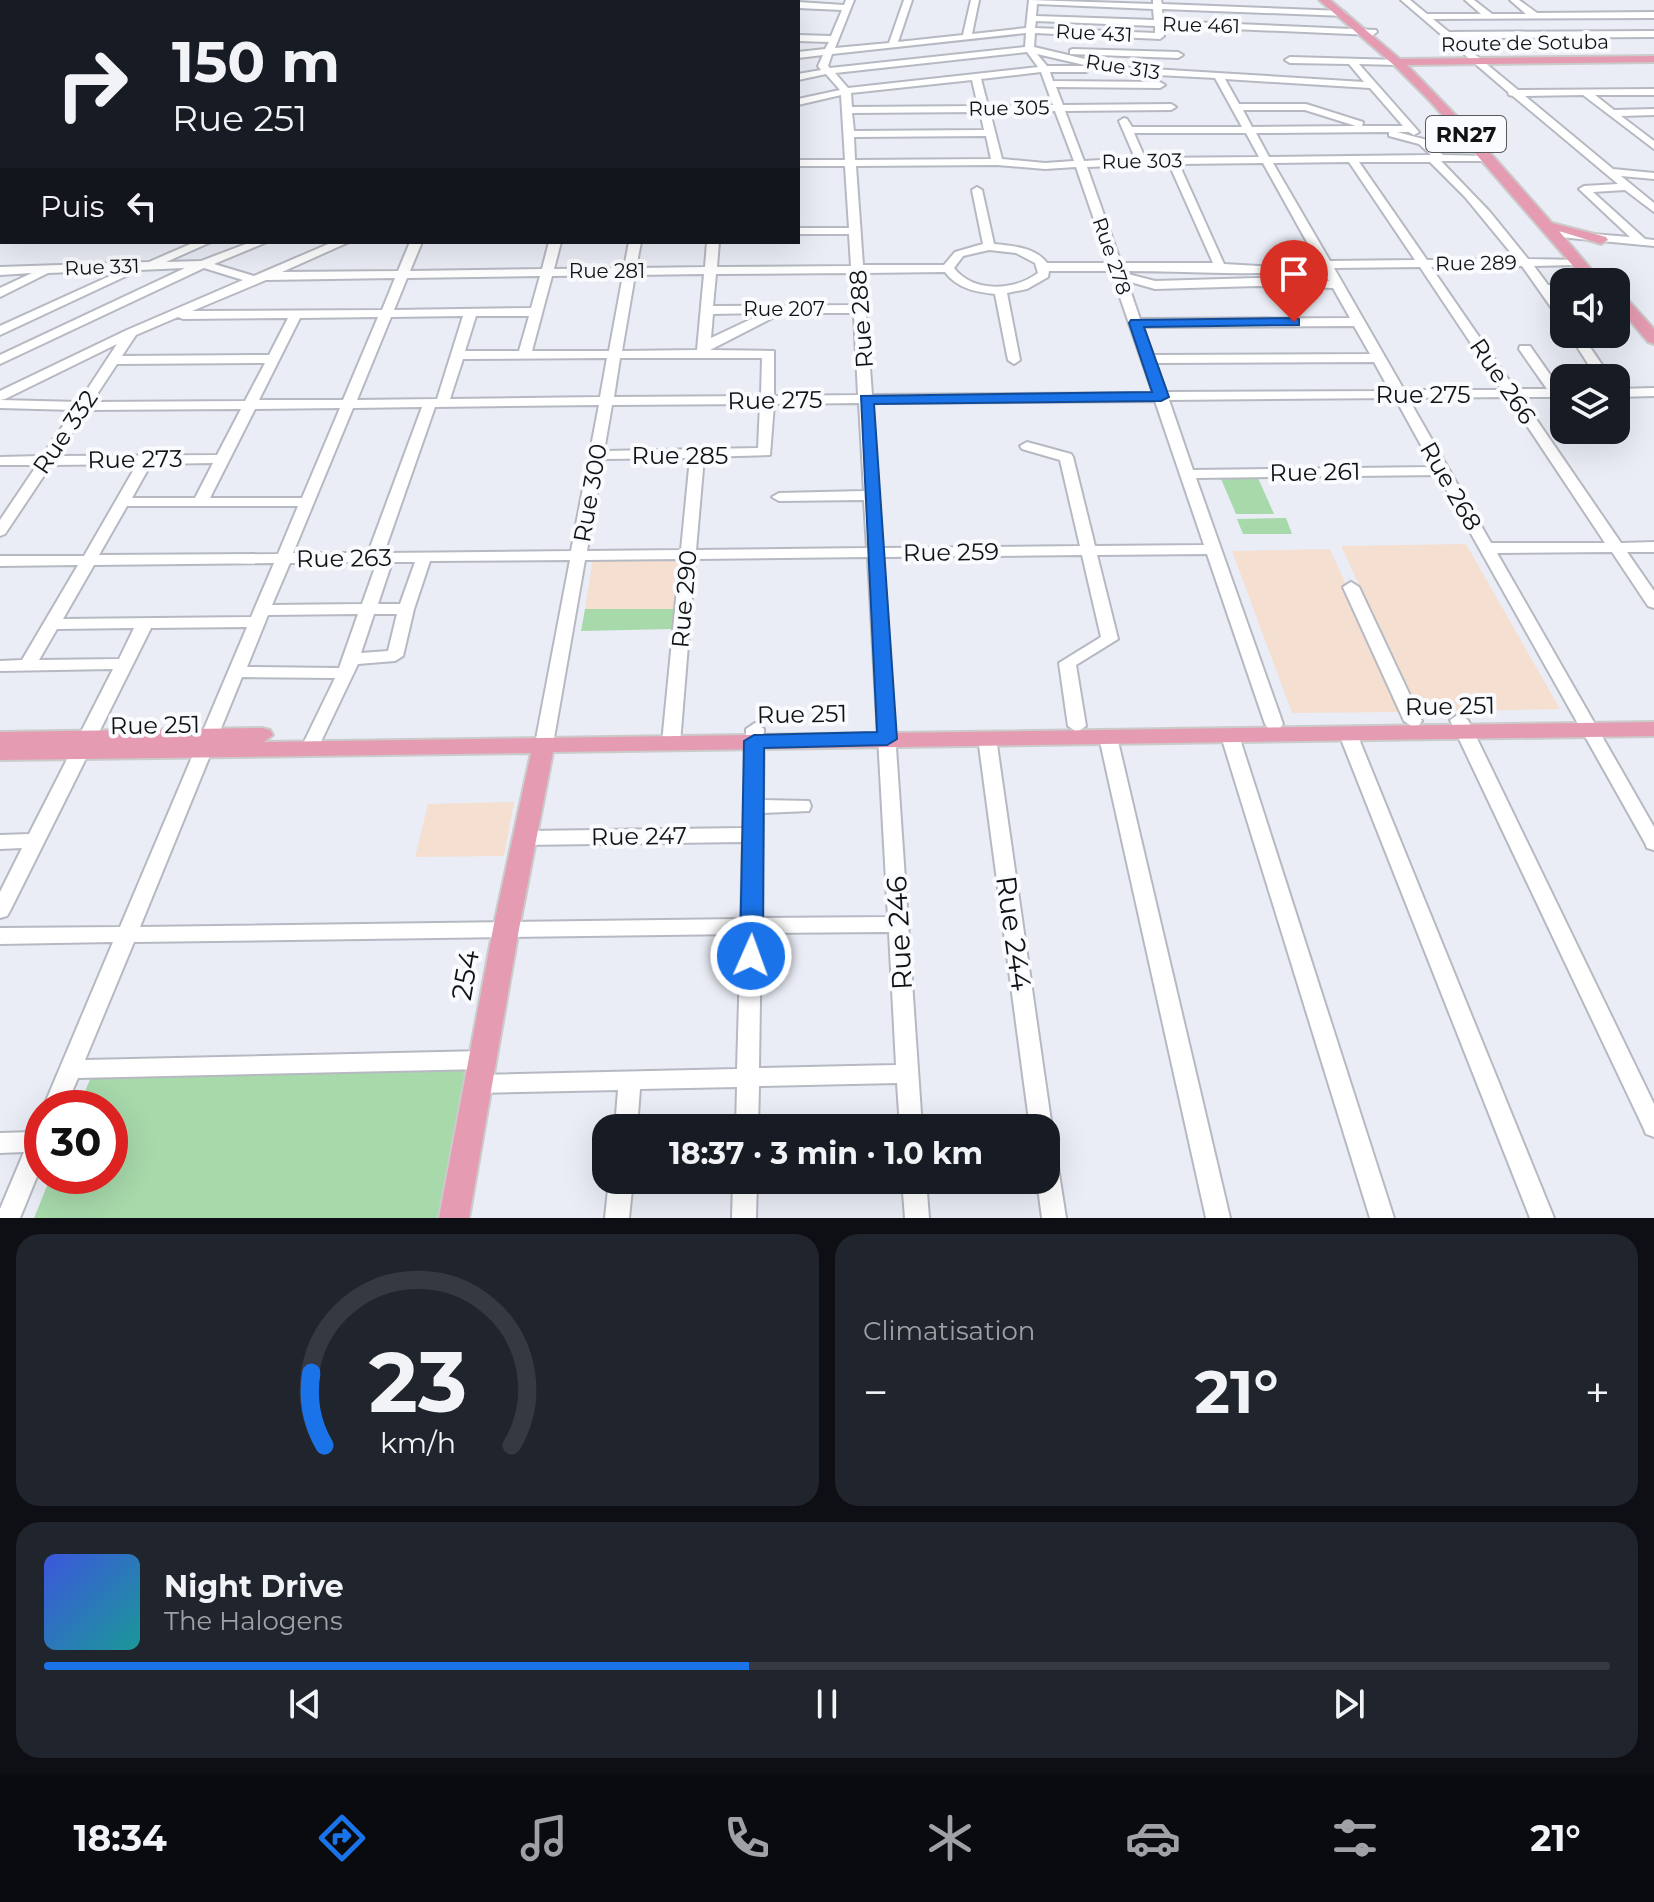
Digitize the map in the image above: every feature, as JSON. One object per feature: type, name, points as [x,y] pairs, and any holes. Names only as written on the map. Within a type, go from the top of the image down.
[{"type":"main road","name":"RN27","points":[[1324,0],[1368,32]]},
{"type":"main road","name":"RN27","points":[[1334,0],[1460,117],[1585,268]]},
{"type":"main road","name":"Route de Sotuba","points":[[1402,63],[1654,61]]},
{"type":"main road","name":"RN27","points":[[1402,63],[1557,232]]},
{"type":"main road","points":[[1557,232],[1601,240]]},
{"type":"main road","points":[[1577,256],[1585,244],[1601,240]]},
{"type":"main road","name":"RN27","points":[[1577,256],[1590,268]]},
{"type":"main road","points":[[1630,311],[1654,339]]},
{"type":"main road","points":[[1630,322],[1654,350]]},
{"type":"main road","name":"Rue 251","points":[[887,733],[987,738],[1348,734],[1462,726],[1586,724],[1654,719]]},
{"type":"main road","name":"Rue 251","points":[[0,753],[81,745],[887,733],[1077,726],[1413,721],[1462,726]]},
{"type":"main road","name":"Rue 251","points":[[1586,724],[1654,729]]},
{"type":"main road","name":"254","points":[[454,1218],[506,929],[545,738]]},
{"type":"main road","name":"Rue 251","points":[[0,739],[81,745]]},
{"type":"street","points":[[800,55],[893,43],[908,0]]},
{"type":"street","points":[[967,36],[975,0]]},
{"type":"street","points":[[1034,50],[1029,30],[1033,0],[1214,4],[1343,14]]},
{"type":"street","points":[[1405,0],[1512,93],[1652,206]]},
{"type":"street","points":[[1469,0],[1489,16]]},
{"type":"street","points":[[1514,0],[1535,16]]},
{"type":"street","points":[[1158,3],[1159,24]]},
{"type":"street","points":[[800,5],[848,4],[823,66],[846,91]]},
{"type":"street","points":[[1603,8],[1612,15]]},
{"type":"street","points":[[1425,17],[1654,15]]},
{"type":"street","name":"Rue 461","points":[[1030,18],[1368,32]]},
{"type":"street","name":"Rue 431","points":[[893,43],[1029,30],[1160,36],[1159,24]]},
{"type":"street","points":[[1447,35],[1654,34]]},
{"type":"street","points":[[800,38],[834,39]]},
{"type":"street","points":[[800,77],[828,71],[1034,50],[1178,55]]},
{"type":"street","name":"Rue 278","points":[[1034,50],[1080,163],[1274,724]]},
{"type":"street","name":"Rue 313","points":[[1034,50],[1119,70],[1372,85]]},
{"type":"street","points":[[1290,60],[1402,63]]},
{"type":"street","points":[[1351,61],[1460,184],[1550,298]]},
{"type":"street","points":[[800,102],[846,91],[1044,69],[1119,70]]},
{"type":"street","points":[[1154,73],[1182,130]]},
{"type":"street","points":[[976,76],[997,162]]},
{"type":"street","name":"Rue 268","points":[[1219,77],[1654,843]]},
{"type":"street","points":[[1049,84],[1160,85]]},
{"type":"street","name":"Rue 288","points":[[846,91],[887,733]]},
{"type":"street","points":[[1585,92],[1654,146]]},
{"type":"street","points":[[1512,93],[1654,92]]},
{"type":"street","name":"Rue 305","points":[[847,110],[1171,107]]},
{"type":"street","points":[[1235,107],[1306,107],[1423,142]]},
{"type":"street","points":[[1119,108],[1141,161]]},
{"type":"street","points":[[1611,113],[1654,112]]},
{"type":"street","points":[[1128,130],[1411,129]]},
{"type":"street","points":[[848,134],[990,133]]},
{"type":"street","points":[[1641,136],[1654,136]]},
{"type":"street","name":"Rue 303","points":[[800,163],[997,162],[1045,166],[1172,160],[1486,158]]},
{"type":"street","name":"Rue 266","points":[[1352,159],[1654,603]]},
{"type":"street","points":[[1172,160],[1220,267]]},
{"type":"street","points":[[1609,172],[1654,176]]},
{"type":"street","points":[[1628,187],[1584,189],[1650,243]]},
{"type":"street","points":[[977,190],[989,247]]},
{"type":"street","points":[[800,231],[855,231]]},
{"type":"street","points":[[1601,240],[1650,243]]},
{"type":"street","points":[[0,331],[143,266],[200,244]]},
{"type":"street","points":[[0,360],[203,264],[256,244]]},
{"type":"street","points":[[0,396],[131,333],[338,244]]},
{"type":"street","points":[[62,1090],[415,244]]},
{"type":"street","points":[[525,354],[554,244]]},
{"type":"street","name":"Rue 300","points":[[545,738],[635,244]]},
{"type":"street","points":[[704,350],[713,244]]},
{"type":"street","points":[[1044,267],[1044,274],[1028,285],[1000,290],[958,280],[948,268],[951,259],[960,253],[989,247],[1031,255],[1044,267],[1118,272],[1220,267],[1275,271],[1325,265],[1423,264]]},
{"type":"street","name":"Rue 289","points":[[1423,264],[1524,262],[1577,256]]},
{"type":"street","points":[[203,264],[260,278]]},
{"type":"street","name":"Rue 331","points":[[0,271],[203,264]]},
{"type":"street","name":"Rue 281","points":[[260,278],[403,272],[948,268]]},
{"type":"street","points":[[0,293],[51,269]]},
{"type":"street","points":[[1118,272],[1155,285],[1257,282],[1336,285]]},
{"type":"street","points":[[1543,289],[1550,289]]},
{"type":"street","points":[[1000,290],[1014,360]]},
{"type":"street","points":[[704,350],[782,309]]},
{"type":"street","name":"Rue 207","points":[[707,310],[860,309]]},
{"type":"street","points":[[313,742],[349,666],[368,609],[380,558],[436,403],[458,355],[471,312]]},
{"type":"street","points":[[174,315],[536,312]]},
{"type":"street","points":[[200,503],[296,314]]},
{"type":"street","points":[[30,317],[63,330]]},
{"type":"street","points":[[1136,323],[1358,322]]},
{"type":"street","name":"Rue 332","points":[[0,531],[131,333]]},
{"type":"street","points":[[1525,349],[1550,380]]},
{"type":"street","points":[[458,355],[704,350],[767,352],[768,400]]},
{"type":"street","points":[[1148,359],[1378,358]]},
{"type":"street","points":[[113,360],[273,359]]},
{"type":"street","points":[[1630,393],[1654,392]]},
{"type":"street","name":"Rue 275","points":[[0,404],[250,405],[1550,393]]},
{"type":"street","name":"Rue 285","points":[[597,455],[763,454],[766,451],[768,400]]},
{"type":"street","points":[[1027,446],[1066,457],[1110,639],[1067,663],[1077,726]]},
{"type":"street","name":"Rue 290","points":[[672,737],[697,455]]},
{"type":"street","points":[[28,665],[147,459]]},
{"type":"street","name":"Rue 273","points":[[0,461],[222,459]]},
{"type":"street","name":"Rue 261","points":[[1188,474],[1442,471]]},
{"type":"street","points":[[779,497],[872,495]]},
{"type":"street","points":[[123,502],[307,502]]},
{"type":"street","points":[[0,505],[17,505]]},
{"type":"street","points":[[1487,548],[1654,547]]},
{"type":"street","name":"Rue 259","points":[[688,554],[1214,549]]},
{"type":"street","name":"Rue 263","points":[[0,561],[688,554]]},
{"type":"street","points":[[236,672],[349,666],[395,656],[406,609],[424,557]]},
{"type":"street","points":[[1351,587],[1413,721]]},
{"type":"street","points":[[52,624],[145,623],[406,609]]},
{"type":"street","points":[[0,911],[145,623]]},
{"type":"street","points":[[0,666],[125,664]]},
{"type":"street","points":[[1462,726],[1654,1127]]},
{"type":"street","name":"Rue 246","points":[[887,733],[910,1114]]},
{"type":"street","points":[[1348,734],[1542,1218]]},
{"type":"street","points":[[747,1114],[755,735]]},
{"type":"street","points":[[1230,736],[1382,1218]]},
{"type":"street","points":[[1108,737],[1218,1218]]},
{"type":"street","name":"Rue 244","points":[[987,738],[1039,1114]]},
{"type":"street","points":[[755,807],[802,806]]},
{"type":"street","name":"Rue 247","points":[[524,838],[754,835]]},
{"type":"street","points":[[0,842],[35,841]]},
{"type":"street","points":[[0,936],[900,924]]},
{"type":"street","points":[[71,1069],[481,1072],[630,1082],[907,1074]]},
{"type":"street","points":[[627,1114],[630,1082]]},
{"type":"street","points":[[0,1143],[24,1141]]},
{"type":"street","points":[[8,1218],[24,1180]]},
{"type":"street","points":[[617,1218],[620,1194]]},
{"type":"street","points":[[744,1218],[745,1194]]},
{"type":"street","points":[[915,1194],[917,1218]]},
{"type":"street","points":[[1051,1194],[1054,1218]]},
{"type":"shaded area","points":[[1466,544],[1560,709],[1419,712],[1341,546]]},
{"type":"shaded area","points":[[1330,549],[1403,712],[1292,713],[1232,551]]},
{"type":"shaded area","points":[[683,558],[677,609],[585,609],[593,559]]},
{"type":"shaded area","points":[[514,802],[504,856],[415,857],[428,804]]},
{"type":"green space","points":[[1258,478],[1274,514],[1236,514],[1221,479]]},
{"type":"green space","points":[[1286,518],[1292,534],[1243,534],[1237,519]]},
{"type":"green space","points":[[585,609],[675,609],[672,629],[581,631]]},
{"type":"green space","points":[[466,1070],[439,1218],[34,1218],[44,1194],[128,1194],[128,1090],[86,1090],[91,1077]]},
{"type":"route","points":[[751,956],[754,741],[887,739],[866,399],[1161,397],[1136,323],[1294,322]]}]
